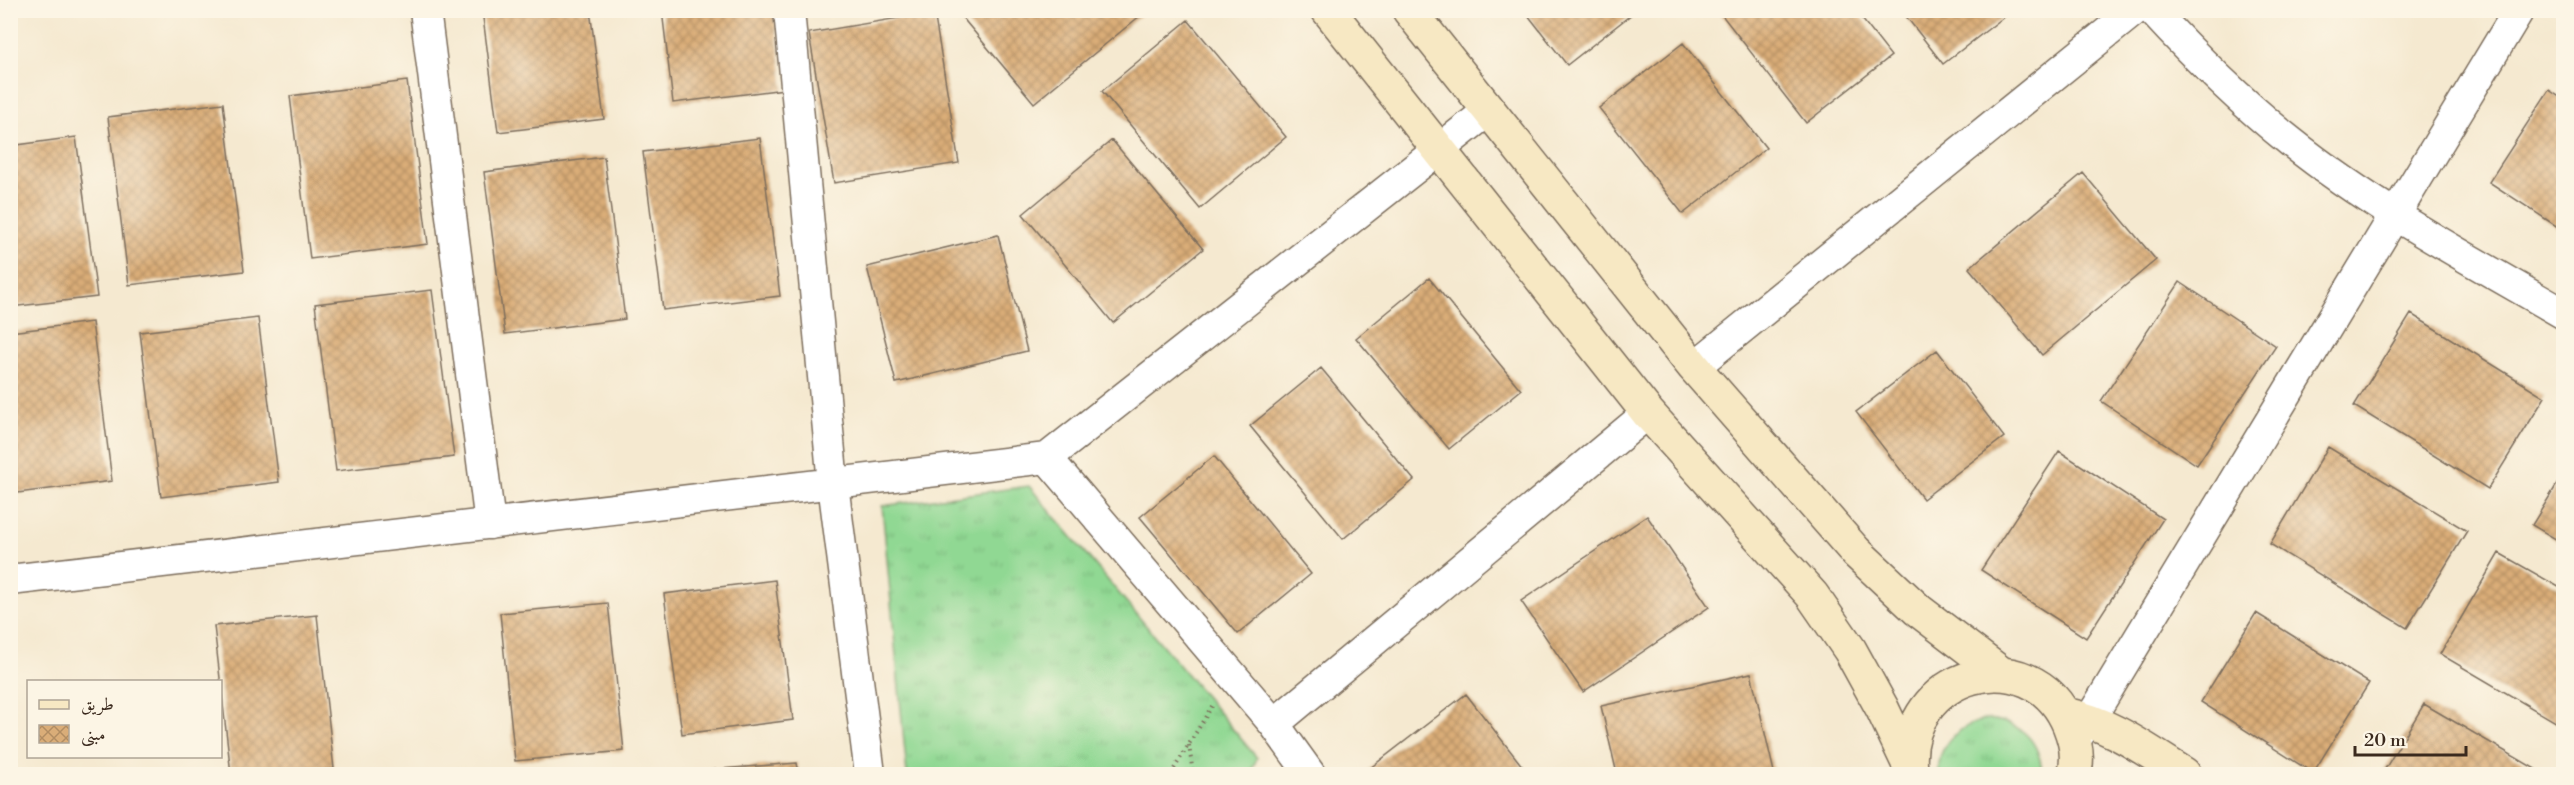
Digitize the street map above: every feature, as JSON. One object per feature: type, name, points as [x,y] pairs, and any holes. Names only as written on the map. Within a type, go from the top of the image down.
[{"type":"street","points":[[425,10],[490,524]]},
{"type":"street","points":[[789,10],[833,484],[870,774]]},
{"type":"street","points":[[1328,10],[1648,412],[1812,595],[1850,650],[1882,708],[1911,771]]},
{"type":"street","points":[[1409,10],[1694,366],[1856,552],[1918,610],[2002,674]]},
{"type":"street","points":[[1694,366],[2135,10]]},
{"type":"street","points":[[2152,10],[2203,66],[2291,143],[2395,215],[2564,314]]},
{"type":"street","points":[[2074,774],[2076,724],[2395,215],[2519,10]]},
{"type":"street","points":[[10,580],[1047,458],[1489,110]]},
{"type":"street","points":[[1274,724],[1648,412]]},
{"type":"street","points":[[1047,458],[1274,724],[1310,774]]},
{"type":"street","points":[[1911,771],[1911,742],[1919,718],[1934,698],[1954,683],[1977,675],[2002,674],[2027,681],[2048,694],[2076,724],[2133,742],[2184,774]]},
{"type":"path","points":[[1171,774],[1231,674]]},
{"type":"path","points":[[1189,744],[1193,774]]},
{"type":"green space","points":[[1029,486],[1257,758],[1250,774],[907,774],[882,506]]},
{"type":"green space","points":[[1988,719],[2010,724],[2027,735],[2038,752],[2042,774],[1939,774],[1942,753],[1952,737],[1968,726]]},
{"type":"building","points":[[482,10],[590,10],[604,119],[498,132]]},
{"type":"building","points":[[662,10],[774,10],[784,89],[673,103]]},
{"type":"building","points":[[968,10],[1137,10],[1141,15],[1034,103],[961,16]]},
{"type":"building","points":[[1524,10],[1637,10],[1567,65]]},
{"type":"building","points":[[1718,10],[1855,10],[1891,56],[1806,123]]},
{"type":"building","points":[[1901,10],[2013,10],[1943,64]]},
{"type":"building","points":[[934,12],[959,163],[834,183],[809,33]]},
{"type":"building","points":[[1188,20],[1286,137],[1200,209],[1102,91]]},
{"type":"building","points":[[1683,43],[1766,148],[1683,214],[1599,108]]},
{"type":"building","points":[[407,81],[428,244],[310,259],[290,96]]},
{"type":"building","points":[[2549,90],[2564,100],[2564,231],[2489,182]]},
{"type":"building","points":[[223,103],[244,271],[129,285],[108,117]]},
{"type":"building","points":[[76,137],[97,297],[10,307],[10,146]]},
{"type":"building","points":[[760,138],[780,296],[663,310],[643,152]]},
{"type":"building","points":[[1112,140],[1203,249],[1113,323],[1023,214]]},
{"type":"building","points":[[604,157],[625,319],[505,334],[484,172]]},
{"type":"building","points":[[2083,173],[2156,260],[2042,355],[1969,268]]},
{"type":"building","points":[[998,235],[1027,351],[896,383],[867,267]]},
{"type":"building","points":[[1429,278],[1521,390],[1449,449],[1356,338]]},
{"type":"building","points":[[2180,282],[2276,346],[2197,465],[2101,401]]},
{"type":"building","points":[[432,290],[454,457],[336,471],[315,304]]},
{"type":"building","points":[[2411,314],[2545,397],[2488,489],[2354,406]]},
{"type":"building","points":[[258,318],[279,482],[161,497],[140,332]]},
{"type":"building","points":[[92,322],[112,481],[10,494],[10,332]]},
{"type":"building","points":[[1937,350],[2004,437],[1923,499],[1856,412]]},
{"type":"building","points":[[1321,368],[1414,480],[1343,539],[1250,426]]},
{"type":"building","points":[[2328,447],[2467,531],[2407,628],[2270,544]]},
{"type":"building","points":[[2059,451],[2163,519],[2086,638],[1981,570]]},
{"type":"building","points":[[1214,456],[1311,574],[1238,634],[1140,517]]},
{"type":"building","points":[[2564,473],[2564,544],[2532,525]]},
{"type":"building","points":[[1647,516],[1709,607],[1583,692],[1521,601]]},
{"type":"building","points":[[2499,553],[2564,590],[2564,727],[2440,654]]},
{"type":"building","points":[[775,580],[793,720],[682,734],[664,594]]},
{"type":"building","points":[[608,603],[624,751],[515,761],[500,613]]},
{"type":"building","points":[[2256,613],[2369,683],[2313,773],[2201,702]]},
{"type":"building","points":[[317,615],[334,769],[279,774],[231,774],[214,626]]},
{"type":"building","points":[[1751,673],[1774,772],[1762,774],[1617,774],[1601,706]]},
{"type":"building","points":[[1466,694],[1523,767],[1525,774],[1367,774],[1365,772]]},
{"type":"building","points":[[2424,704],[2544,774],[2382,774]]},
{"type":"building","points":[[797,763],[799,774],[670,774],[670,773]]}]
